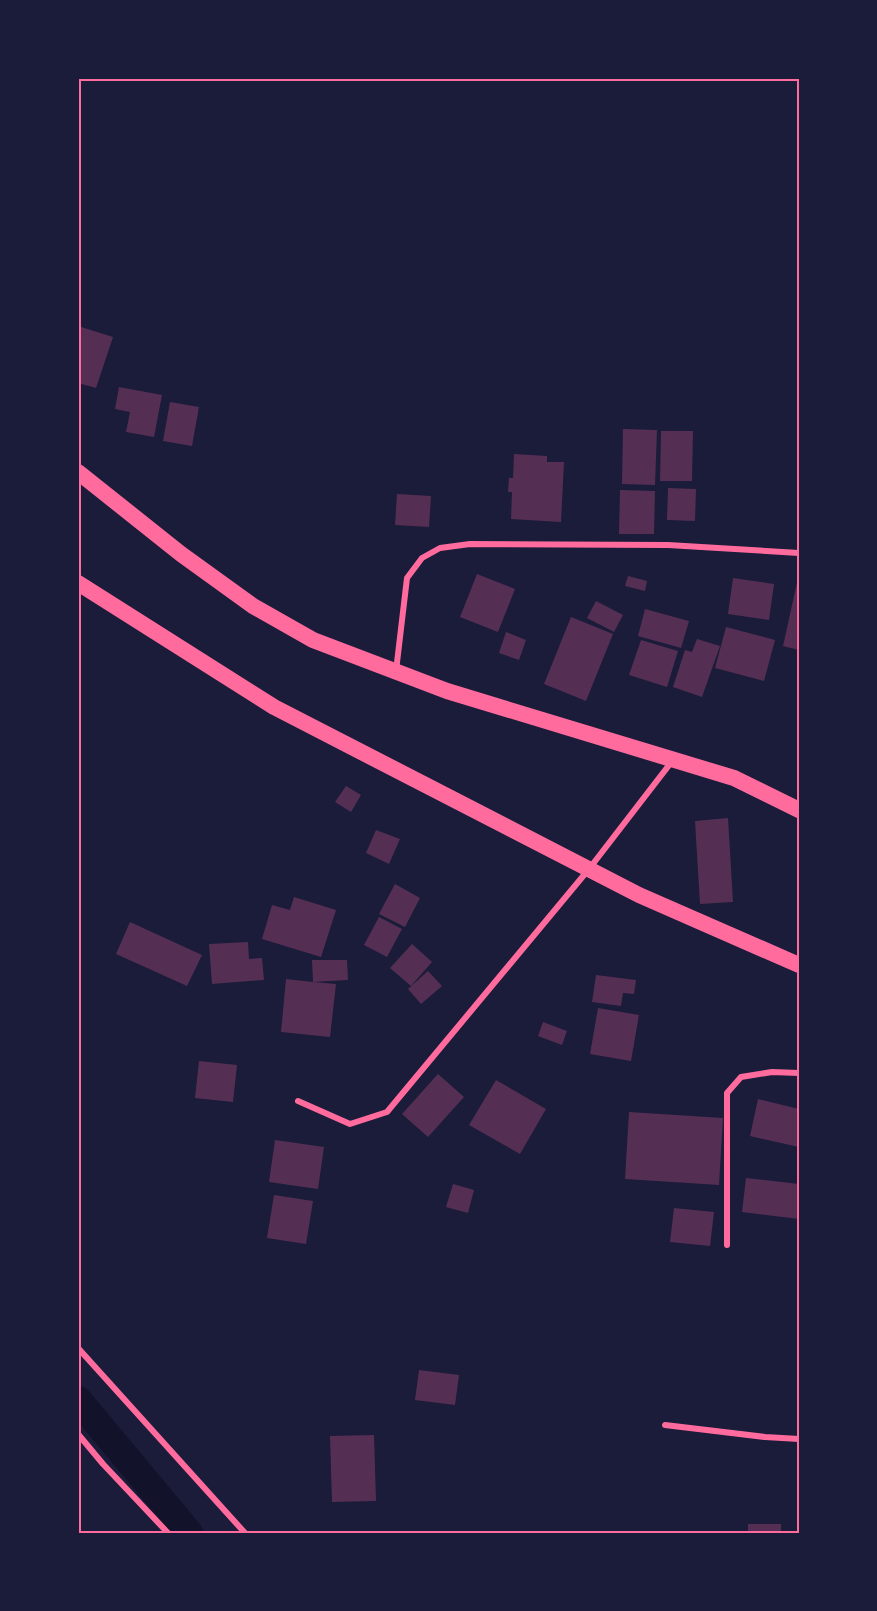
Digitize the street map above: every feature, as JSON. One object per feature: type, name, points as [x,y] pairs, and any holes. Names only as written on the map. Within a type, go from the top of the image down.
[{"type":"highway","points":[[78,472],[181,554],[253,606],[313,640],[447,691],[734,778],[799,810]]},
{"type":"highway","points":[[78,583],[274,707],[639,895],[799,965]]},
{"type":"street","points":[[396,671],[407,578],[422,558],[440,549],[470,544],[656,545],[799,553]]},
{"type":"street","points":[[298,1101],[350,1124],[387,1112],[589,869],[673,760]]},
{"type":"street","points":[[727,1245],[727,1093],[741,1077],[772,1072],[799,1073]]},
{"type":"street","points":[[78,1348],[245,1533]]},
{"type":"street","points":[[665,1425],[799,1439]]},
{"type":"street","points":[[78,1434],[168,1533]]},
{"type":"building","points":[[78,326],[113,337],[96,388],[78,383]]},
{"type":"building","points":[[119,387],[162,395],[154,437],[126,432],[130,412],[115,409]]},
{"type":"building","points":[[170,402],[199,407],[192,446],[163,441]]},
{"type":"building","points":[[623,429],[657,430],[655,485],[622,484]]},
{"type":"building","points":[[661,431],[693,431],[692,481],[660,481]]},
{"type":"building","points":[[514,454],[547,456],[547,462],[564,462],[561,522],[511,519],[512,492],[508,492],[509,478],[513,478]]},
{"type":"building","points":[[668,488],[696,489],[695,521],[667,520]]},
{"type":"building","points":[[620,490],[655,491],[654,534],[619,534]]},
{"type":"building","points":[[397,494],[431,496],[429,527],[395,525]]},
{"type":"building","points":[[477,574],[515,589],[498,632],[460,617]]},
{"type":"building","points":[[628,576],[647,581],[645,591],[625,586]]},
{"type":"building","points":[[733,578],[774,584],[769,620],[728,614]]},
{"type":"building","points":[[799,579],[799,650],[783,646]]},
{"type":"building","points":[[596,601],[623,615],[614,632],[587,618]]},
{"type":"building","points":[[645,609],[689,621],[681,648],[638,636]]},
{"type":"building","points":[[571,617],[613,634],[586,701],[544,684]]},
{"type":"building","points":[[726,627],[775,640],[764,681],[715,668]]},
{"type":"building","points":[[506,632],[526,640],[519,660],[499,653]]},
{"type":"building","points":[[697,639],[720,646],[702,697],[673,687],[685,650],[692,652]]},
{"type":"building","points":[[641,640],[678,651],[667,687],[629,675]]},
{"type":"building","points":[[346,786],[361,795],[351,812],[335,802]]},
{"type":"building","points":[[728,818],[733,902],[700,904],[695,821]]},
{"type":"building","points":[[376,830],[400,839],[389,864],[366,853]]},
{"type":"building","points":[[395,884],[420,898],[405,927],[379,914]]},
{"type":"building","points":[[294,897],[336,910],[321,957],[262,939],[272,905],[290,910]]},
{"type":"building","points":[[379,917],[402,929],[387,957],[364,945]]},
{"type":"building","points":[[130,922],[202,955],[187,986],[116,954]]},
{"type":"building","points":[[248,942],[249,959],[262,958],[264,980],[212,984],[209,944]]},
{"type":"building","points":[[412,944],[432,962],[411,986],[390,968]]},
{"type":"building","points":[[312,960],[347,960],[348,980],[313,982]]},
{"type":"building","points":[[428,971],[442,986],[421,1004],[408,989]]},
{"type":"building","points":[[596,975],[636,980],[634,994],[623,993],[621,1006],[592,1002]]},
{"type":"building","points":[[286,979],[336,984],[330,1037],[281,1032]]},
{"type":"building","points":[[598,1008],[639,1015],[631,1061],[590,1054]]},
{"type":"building","points":[[543,1022],[567,1031],[562,1045],[538,1036]]},
{"type":"building","points":[[199,1061],[237,1065],[233,1102],[195,1098]]},
{"type":"building","points":[[438,1074],[464,1097],[428,1137],[402,1114]]},
{"type":"building","points":[[496,1080],[546,1109],[520,1154],[469,1125]]},
{"type":"building","points":[[758,1099],[799,1109],[799,1147],[750,1136]]},
{"type":"building","points":[[629,1112],[723,1118],[719,1185],[625,1179]]},
{"type":"building","points":[[275,1140],[324,1147],[318,1189],[269,1182]]},
{"type":"building","points":[[746,1178],[799,1184],[799,1219],[742,1212]]},
{"type":"building","points":[[453,1184],[474,1190],[468,1213],[446,1207]]},
{"type":"building","points":[[274,1195],[313,1201],[306,1244],[267,1238]]},
{"type":"building","points":[[674,1208],[714,1212],[710,1246],[670,1242]]},
{"type":"building","points":[[419,1370],[459,1375],[455,1405],[415,1400]]},
{"type":"building","points":[[374,1435],[376,1501],[332,1502],[330,1436]]},
{"type":"building","points":[[748,1524],[781,1524],[781,1533],[748,1533]]},
{"type":"waterway","points":[[78,1400],[189,1533]]}]
